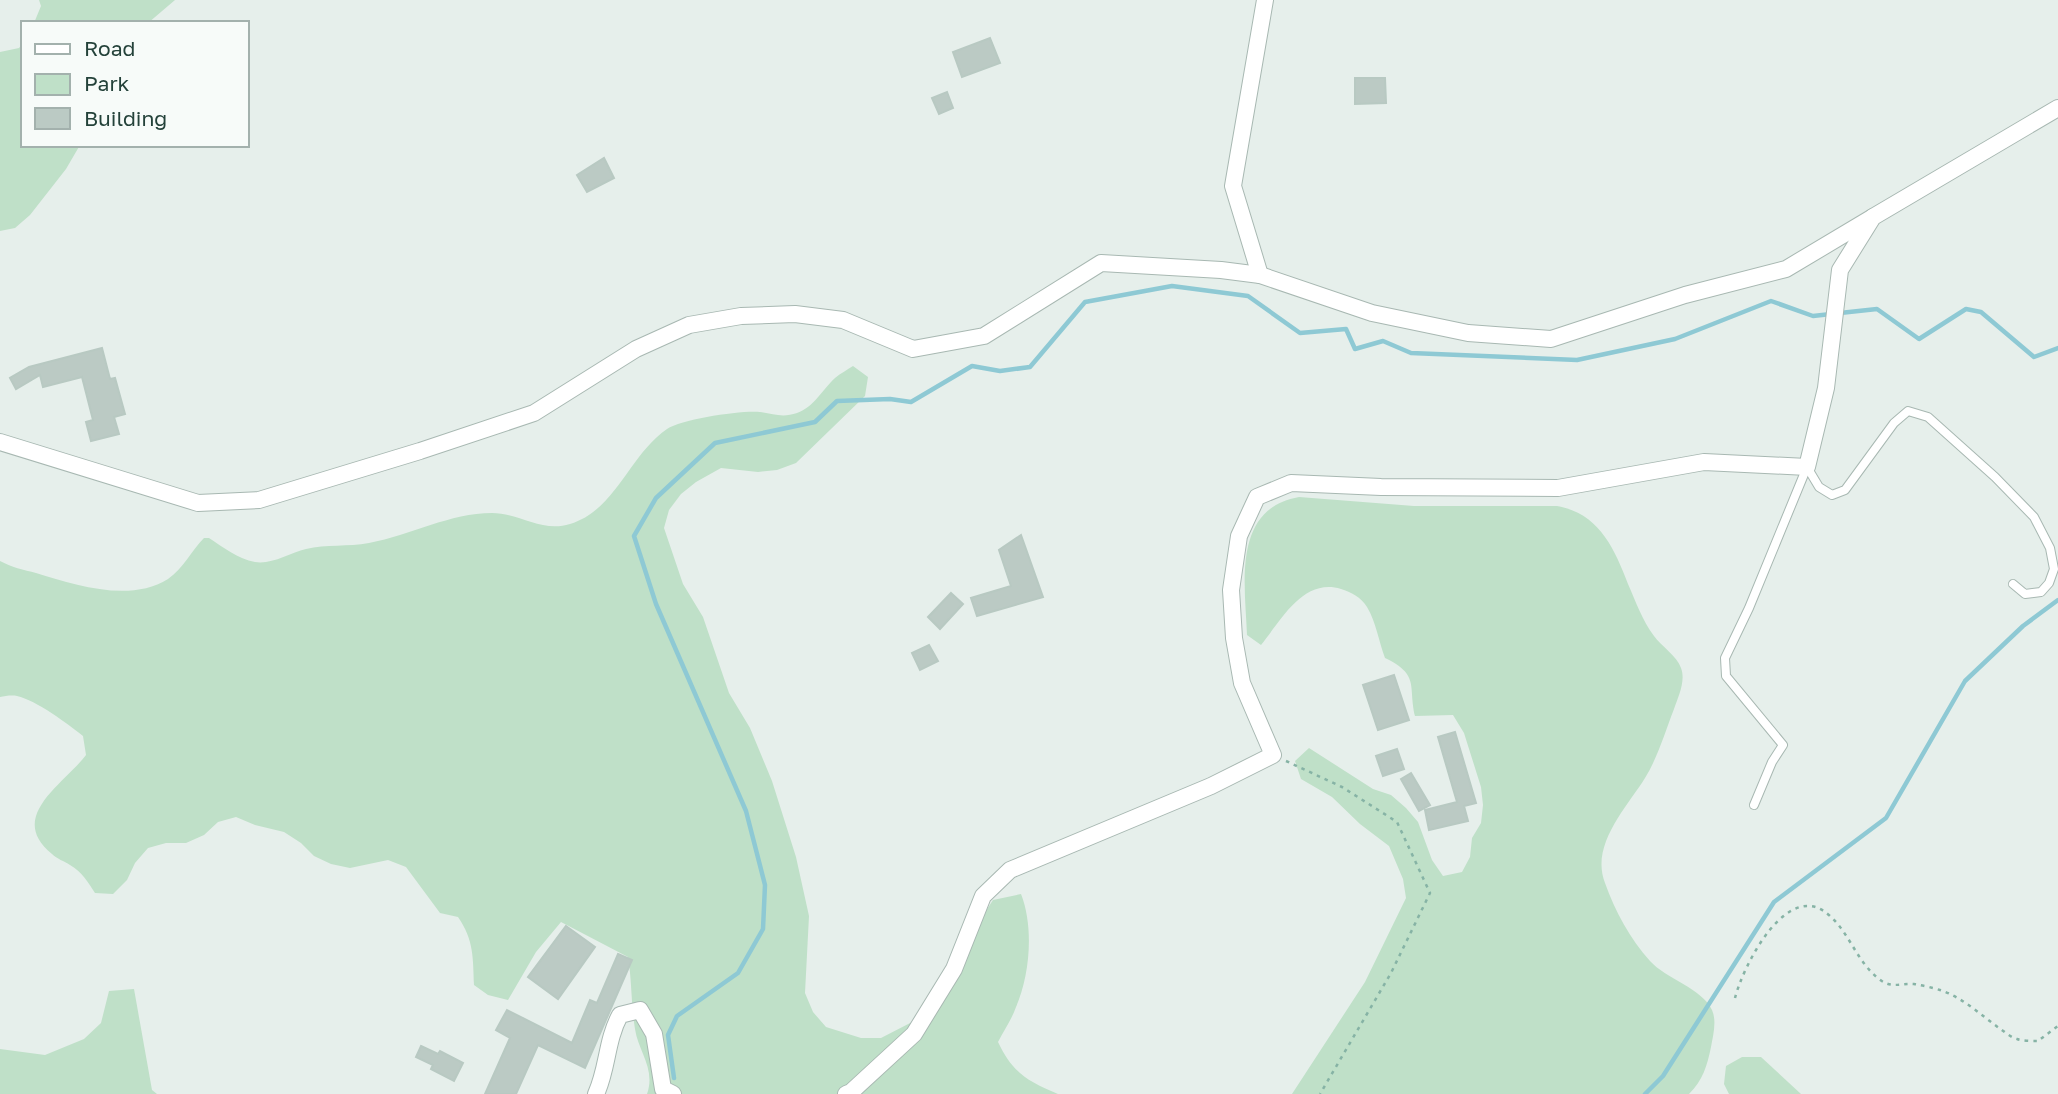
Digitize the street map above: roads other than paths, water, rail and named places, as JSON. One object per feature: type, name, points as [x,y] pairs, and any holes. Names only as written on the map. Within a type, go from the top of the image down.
[{"type":"street","points":[[1260,275],[1233,186],[1265,0]]},
{"type":"street","points":[[0,442],[198,503],[259,500],[534,413],[636,349],[689,325],[741,316],[795,314],[843,320],[913,349],[984,336],[1101,263],[1260,275],[1372,313],[1468,333],[1551,338],[1685,295],[1786,269],[1971,162],[2058,108]]},
{"type":"street","points":[[846,1094],[914,1034],[954,969],[982,897],[1010,870],[1212,786],[1273,755],[1242,682],[1232,614],[1231,590],[1239,537],[1257,497],[1290,483],[1381,487],[1558,488],[1704,462],[1807,467],[1826,388],[1840,270],[1873,217]]},
{"type":"street","points":[[596,1094],[602,1080],[611,1031],[620,1015],[640,1010],[654,1034],[666,1092]]},
{"type":"lane","points":[[1807,467],[1819,487],[1832,495],[1845,490],[1894,423],[1908,411],[1928,417],[1995,477],[2034,517],[2050,548],[2054,569],[2049,583],[2041,592],[2025,594],[2013,584]]},
{"type":"lane","points":[[1755,805],[1772,762],[1783,745],[1726,676],[1725,658],[1749,608],[1807,467]]},
{"type":"waterway","points":[[674,1078],[668,1035],[677,1016],[738,973],[763,929],[765,885],[746,811],[656,604],[634,536],[656,498],[715,443],[815,422],[837,401],[890,399],[911,402],[972,366],[1000,371],[1030,367],[1085,302],[1172,286],[1248,296],[1300,333],[1346,329],[1355,349],[1383,341],[1411,353],[1577,360],[1675,339],[1771,301],[1813,316],[1831,314]]},
{"type":"waterway","points":[[1840,313],[1877,309],[1919,339],[1966,309],[1981,312],[2034,357],[2058,348]]},
{"type":"waterway","points":[[1645,1094],[1663,1076],[1774,902],[1886,818],[1965,681],[2023,626],[2058,600]]}]
